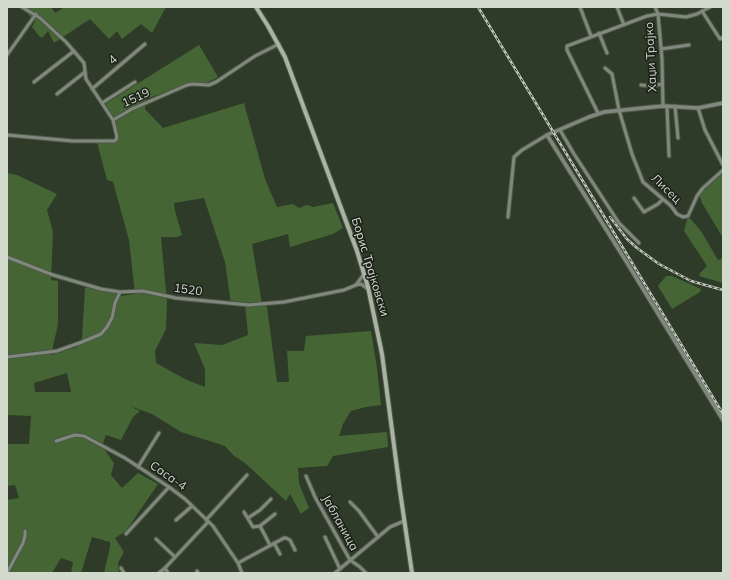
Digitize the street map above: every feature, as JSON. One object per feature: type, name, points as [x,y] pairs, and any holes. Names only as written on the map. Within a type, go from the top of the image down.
[{"type":"main road","name":"Борис Трајковски","points":[[256,7],[279,44],[285,57],[352,238],[369,291],[382,354],[412,573]]},
{"type":"street","name":"1519","points":[[22,7],[28,12],[36,14],[84,62],[86,79],[113,120],[132,109],[187,85],[208,85],[216,82],[255,56],[279,44]]},
{"type":"street","points":[[580,7],[591,36]]},
{"type":"street","points":[[617,7],[624,25]]},
{"type":"street","name":"Хаџи Трајко","points":[[655,7],[658,14],[662,84],[669,156]]},
{"type":"street","points":[[598,113],[566,48],[569,44],[647,16],[658,14],[686,17],[710,7]]},
{"type":"street","points":[[702,11],[720,39],[723,37]]},
{"type":"street","points":[[7,55],[36,14]]},
{"type":"street","points":[[599,33],[607,53]]},
{"type":"street","name":"4","points":[[92,89],[145,44]]},
{"type":"street","points":[[661,49],[689,45]]},
{"type":"street","points":[[34,82],[74,51]]},
{"type":"street","name":"Лисец","points":[[605,68],[612,74],[619,110],[634,160],[643,182],[679,215],[686,217],[702,188],[723,170]]},
{"type":"street","points":[[57,94],[85,72]]},
{"type":"street","points":[[102,103],[135,82]]},
{"type":"street","points":[[641,85],[651,86],[662,84]]},
{"type":"street","points":[[508,217],[514,157],[522,150],[547,135],[598,113],[665,106],[698,108],[723,103]]},
{"type":"street","points":[[675,106],[678,138]]},
{"type":"street","points":[[698,108],[705,130],[723,165]]},
{"type":"street","points":[[7,135],[73,141],[114,141],[117,137],[113,120]]},
{"type":"street","points":[[560,130],[619,223],[639,243]]},
{"type":"street","points":[[547,135],[723,420]]},
{"type":"street","points":[[634,198],[644,212],[658,204],[663,199]]},
{"type":"street","name":"1520","points":[[7,257],[53,275],[101,289],[120,292],[143,291],[176,298],[220,303],[259,305],[336,292],[356,285]]},
{"type":"street","points":[[356,285],[364,274]]},
{"type":"street","points":[[356,285],[361,284],[369,291]]},
{"type":"street","points":[[7,357],[57,351],[101,334],[112,318],[115,303],[120,292]]},
{"type":"street","points":[[138,467],[159,433]]},
{"type":"street","name":"Саса-4","points":[[56,441],[75,435],[84,436],[170,487],[207,521],[238,563],[242,573]]},
{"type":"street","points":[[158,573],[175,557],[247,475]]},
{"type":"street","name":"Јабланица","points":[[306,476],[315,497],[350,560],[366,573]]},
{"type":"street","points":[[126,534],[170,487]]},
{"type":"street","points":[[248,518],[260,510],[271,499]]},
{"type":"street","points":[[350,502],[359,511],[378,537]]},
{"type":"street","points":[[176,520],[192,506]]},
{"type":"street","points":[[244,512],[253,527],[260,526],[275,514]]},
{"type":"street","points":[[335,573],[390,527],[404,521]]},
{"type":"street","points":[[260,526],[270,545]]},
{"type":"street","points":[[7,573],[23,543],[25,531]]},
{"type":"street","points":[[325,537],[340,569]]},
{"type":"street","points":[[238,563],[284,538],[290,540],[295,550]]},
{"type":"street","points":[[156,539],[175,557]]},
{"type":"street","points":[[274,543],[280,554]]},
{"type":"street","points":[[121,568],[124,573]]},
{"type":"street","points":[[165,568],[168,573]]},
{"type":"green space","points":[[21,7],[51,7],[55,13],[65,7],[166,7],[152,33],[141,24],[122,39],[117,31],[109,39],[90,19],[54,43],[48,31],[42,38],[39,36],[32,27],[35,21]]},
{"type":"green space","points":[[199,45],[218,77],[207,83],[182,86],[146,99],[145,109],[163,128],[244,103],[265,179],[277,207],[293,204],[299,208],[307,205],[313,207],[333,203],[343,228],[333,234],[290,247],[288,234],[252,244],[262,304],[267,307],[277,382],[289,382],[287,351],[304,351],[306,336],[371,331],[381,405],[351,411],[343,424],[339,436],[387,432],[388,447],[333,456],[327,466],[298,468],[299,483],[309,508],[301,514],[290,494],[286,501],[245,463],[233,455],[225,446],[181,432],[152,414],[130,406],[140,411],[133,417],[121,440],[106,435],[102,446],[114,463],[111,475],[122,488],[138,473],[158,484],[126,531],[115,538],[124,552],[118,563],[119,573],[104,573],[110,542],[92,537],[81,573],[71,573],[73,562],[61,558],[52,573],[7,573],[7,500],[19,498],[15,485],[7,486],[7,444],[29,444],[31,416],[7,415],[7,173],[17,175],[57,194],[47,210],[53,232],[51,280],[58,281],[58,324],[51,355],[77,347],[82,338],[85,288],[91,285],[117,291],[121,296],[135,294],[129,240],[113,182],[107,180],[97,142],[118,142],[118,134],[105,104]],"holes":[[[204,198],[225,262],[231,304],[245,304],[248,335],[222,345],[194,343],[205,369],[205,387],[187,380],[156,363],[155,351],[166,329],[167,302],[161,237],[177,237],[182,235],[174,203]],[[67,373],[71,392],[35,392],[34,383]]]},
{"type":"green space","points":[[723,170],[723,238],[702,203],[699,194]]},
{"type":"green space","points":[[688,216],[701,231],[718,260],[723,258],[723,283],[699,276],[707,266],[684,231]]},
{"type":"green space","points":[[666,276],[672,276],[701,289],[700,292],[672,309],[658,286]]},
{"type":"railway","points":[[478,7],[723,414]]},
{"type":"railway","points":[[610,217],[627,239],[659,264],[691,281],[723,290]]}]
